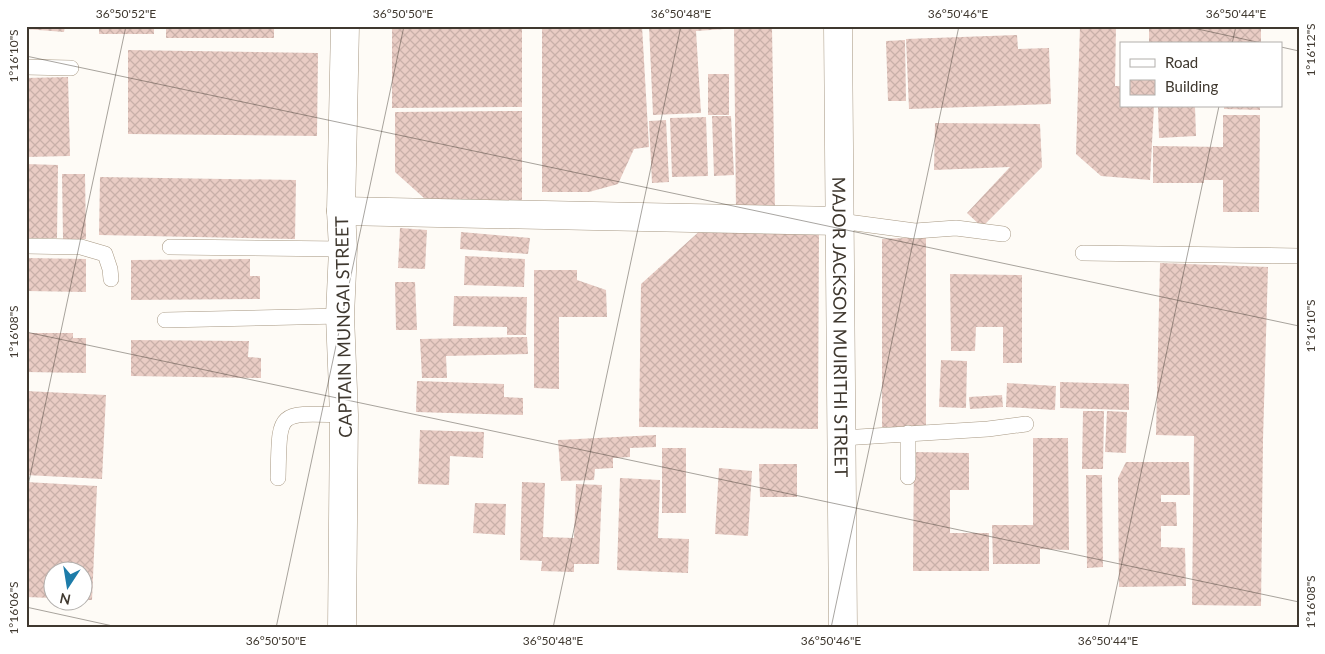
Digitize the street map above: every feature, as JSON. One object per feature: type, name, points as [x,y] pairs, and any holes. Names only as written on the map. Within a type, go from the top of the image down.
[{"type":"street","name":"CAPTAIN MUNGAI STREET","points":[[342,628],[344,414],[340,316],[343,249],[341,211],[345,26]]},
{"type":"street","name":"MAJOR JACKSON MUIRITHI STREET","points":[[838,26],[843,628]]},
{"type":"street","points":[[341,211],[840,221]]},
{"type":"lane","points":[[26,67],[71,68]]},
{"type":"lane","points":[[840,221],[915,231],[956,228],[1003,234]]},
{"type":"lane","points":[[26,246],[82,247],[105,254],[110,268],[111,279]]},
{"type":"lane","points":[[170,248],[343,249]]},
{"type":"lane","points":[[1083,254],[1299,256]]},
{"type":"lane","points":[[165,320],[340,316]]},
{"type":"lane","points":[[278,478],[279,430],[286,418],[298,414],[344,414]]},
{"type":"lane","points":[[842,438],[988,429],[1026,424]]},
{"type":"lane","points":[[908,433],[908,477]]},
{"type":"building","points":[[26,26],[65,26],[64,32],[26,29]]},
{"type":"building","points":[[99,26],[154,26],[154,34],[99,34]]},
{"type":"building","points":[[166,26],[274,26],[274,38],[166,38]]},
{"type":"building","points":[[291,26],[308,26],[308,29],[291,29]]},
{"type":"building","points":[[392,26],[522,26],[522,107],[392,108]]},
{"type":"building","points":[[542,26],[642,26],[649,147],[634,149],[618,184],[589,192],[542,192]]},
{"type":"building","points":[[649,26],[725,26],[725,29],[696,31],[701,113],[653,115]]},
{"type":"building","points":[[1080,26],[1116,26],[1115,86],[1120,86],[1120,108],[1154,108],[1150,180],[1101,176],[1076,154]]},
{"type":"building","points":[[1149,26],[1261,26],[1261,42],[1149,42]]},
{"type":"building","points":[[734,28],[772,28],[775,211],[736,211]]},
{"type":"building","points":[[1017,35],[1018,49],[1049,48],[1051,104],[909,109],[906,39]]},
{"type":"building","points":[[905,40],[906,101],[888,101],[886,41]]},
{"type":"building","points":[[128,50],[318,53],[317,136],[128,134]]},
{"type":"building","points":[[708,74],[729,74],[729,115],[708,115]]},
{"type":"building","points":[[68,77],[70,156],[26,157],[26,78]]},
{"type":"building","points":[[1158,108],[1195,108],[1196,136],[1159,138]]},
{"type":"building","points":[[1260,108],[1260,110],[1224,109]]},
{"type":"building","points":[[522,111],[522,207],[434,207],[395,172],[395,112]]},
{"type":"building","points":[[1223,115],[1260,115],[1259,212],[1223,212],[1223,180],[1204,180],[1204,183],[1153,183],[1153,146],[1223,147]]},
{"type":"building","points":[[712,116],[731,116],[734,175],[714,176]]},
{"type":"building","points":[[706,117],[708,176],[672,177],[670,118]]},
{"type":"building","points":[[666,120],[669,182],[652,183],[649,121]]},
{"type":"building","points":[[935,123],[1040,124],[1042,167],[982,227],[967,213],[1010,167],[934,170]]},
{"type":"building","points":[[26,164],[58,165],[57,238],[26,238]]},
{"type":"building","points":[[62,174],[85,174],[86,239],[63,239]]},
{"type":"building","points":[[100,177],[296,180],[295,239],[99,235]]},
{"type":"building","points":[[400,228],[427,230],[425,269],[398,268]]},
{"type":"building","points":[[702,229],[819,230],[818,429],[639,427],[641,284]]},
{"type":"building","points":[[461,232],[530,238],[528,254],[460,249]]},
{"type":"building","points":[[926,237],[926,427],[882,427],[882,239]]},
{"type":"building","points":[[465,256],[525,259],[524,287],[464,285]]},
{"type":"building","points":[[26,258],[86,259],[86,292],[26,291]]},
{"type":"building","points":[[250,259],[250,276],[260,276],[260,299],[131,300],[131,260]]},
{"type":"building","points":[[1160,263],[1268,267],[1261,606],[1192,605],[1194,436],[1156,435]]},
{"type":"building","points":[[534,270],[577,270],[577,280],[606,290],[607,317],[559,317],[559,389],[534,388]]},
{"type":"building","points":[[950,274],[1022,275],[1022,363],[1003,363],[1003,327],[976,327],[975,351],[951,351]]},
{"type":"building","points":[[395,282],[415,282],[417,330],[396,330]]},
{"type":"building","points":[[454,296],[527,297],[526,335],[507,335],[507,327],[453,326]]},
{"type":"building","points":[[26,333],[73,333],[73,338],[86,338],[86,373],[26,372]]},
{"type":"building","points":[[527,337],[528,354],[446,356],[447,378],[422,378],[420,339]]},
{"type":"building","points":[[131,340],[249,341],[248,357],[261,358],[261,378],[131,376]]},
{"type":"building","points":[[941,360],[967,361],[966,408],[939,407]]},
{"type":"building","points":[[417,381],[504,384],[504,397],[523,398],[523,415],[416,412]]},
{"type":"building","points":[[1060,382],[1129,384],[1129,410],[1060,408]]},
{"type":"building","points":[[1007,383],[1056,386],[1055,410],[1006,407]]},
{"type":"building","points":[[26,391],[106,395],[102,479],[26,475]]},
{"type":"building","points":[[1002,395],[1003,407],[970,409],[969,397]]},
{"type":"building","points":[[1083,411],[1104,411],[1103,469],[1082,469]]},
{"type":"building","points":[[1107,411],[1127,412],[1126,453],[1105,452]]},
{"type":"building","points":[[420,430],[484,432],[483,458],[450,456],[449,485],[418,484]]},
{"type":"building","points":[[656,435],[656,447],[630,448],[630,457],[613,458],[613,468],[595,469],[594,480],[561,481],[558,440]]},
{"type":"building","points":[[1033,438],[1068,438],[1069,550],[1040,549],[1040,564],[993,564],[992,525],[1033,525]]},
{"type":"building","points":[[662,448],[686,448],[686,513],[662,513]]},
{"type":"building","points":[[914,452],[969,453],[969,490],[950,490],[950,533],[989,533],[989,571],[913,571]]},
{"type":"building","points":[[1126,462],[1189,462],[1190,495],[1161,495],[1161,502],[1176,502],[1177,526],[1161,526],[1161,547],[1185,548],[1186,586],[1119,587],[1118,478]]},
{"type":"building","points":[[759,464],[797,464],[797,497],[760,497]]},
{"type":"building","points":[[719,468],[752,471],[748,536],[715,534]]},
{"type":"building","points":[[1086,475],[1102,475],[1103,567],[1087,568]]},
{"type":"building","points":[[620,478],[660,480],[658,538],[689,539],[688,573],[617,570]]},
{"type":"building","points":[[26,482],[97,486],[92,600],[92,562],[42,562],[42,598],[26,597]]},
{"type":"building","points":[[522,482],[545,483],[543,537],[574,538],[576,484],[602,485],[599,564],[574,564],[574,572],[541,571],[542,561],[520,560]]},
{"type":"building","points":[[475,503],[506,504],[505,535],[473,533]]}]
